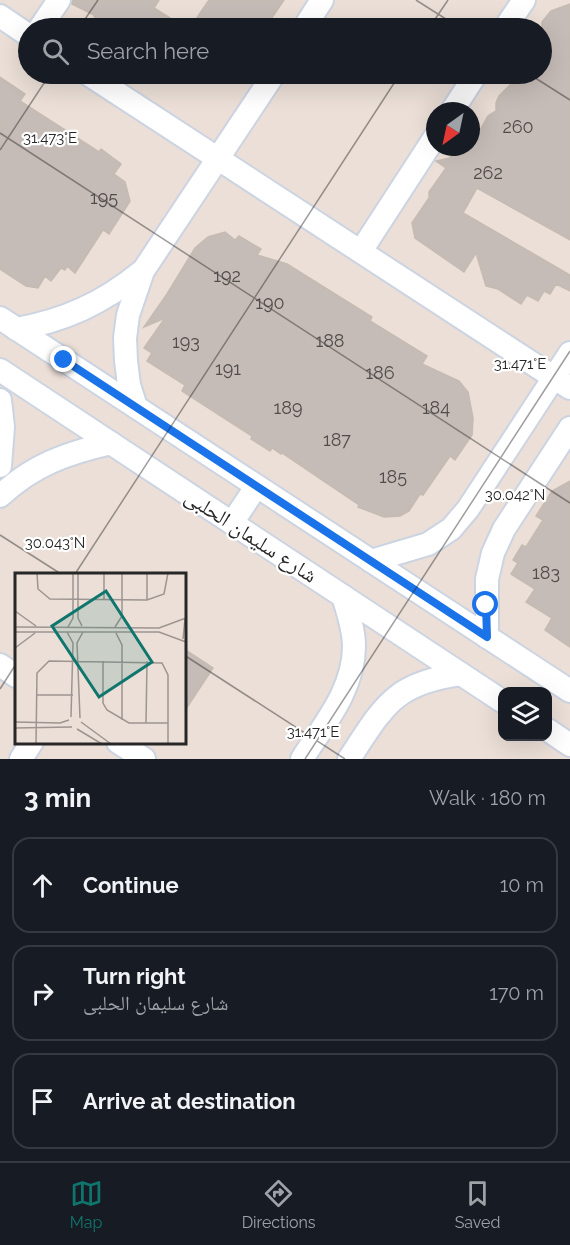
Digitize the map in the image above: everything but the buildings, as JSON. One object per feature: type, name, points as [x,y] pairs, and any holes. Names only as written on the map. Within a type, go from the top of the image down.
[{"type":"street","points":[[47,18],[59,0]]},
{"type":"street","points":[[310,18],[322,0]]},
{"type":"street","points":[[512,18],[524,0]]},
{"type":"street","points":[[0,16],[18,28]]},
{"type":"street","points":[[103,84],[562,383]]},
{"type":"street","points":[[136,407],[129,385],[125,338],[128,315],[143,272],[268,84]]},
{"type":"street","points":[[458,102],[470,84]]},
{"type":"street","points":[[361,251],[426,151]]},
{"type":"street","points":[[8,323],[39,325],[83,310],[104,299],[143,272]]},
{"type":"street","points":[[8,323],[570,691]]},
{"type":"street","points":[[371,561],[428,544],[451,529],[562,383],[570,353]]},
{"type":"street","name":"شارع سليمان الحلبى","points":[[0,370],[498,698]]},
{"type":"street","points":[[0,400],[3,427],[0,466]]},
{"type":"street","points":[[487,637],[487,579],[493,553],[504,529],[570,428]]},
{"type":"street","points":[[0,496],[25,476],[51,460],[111,443]]},
{"type":"street","points":[[232,523],[256,487]]},
{"type":"street","points":[[302,759],[342,697],[352,671],[354,645],[343,596]]},
{"type":"street","points":[[0,665],[15,675]]},
{"type":"street","points":[[349,759],[375,718],[392,700],[412,686],[436,678],[461,674]]},
{"type":"street","points":[[552,733],[570,745]]},
{"type":"street","points":[[21,759],[31,744]]},
{"type":"street","points":[[121,744],[144,759]]},
{"type":"route","points":[[64,360],[487,637],[486,605]]}]
